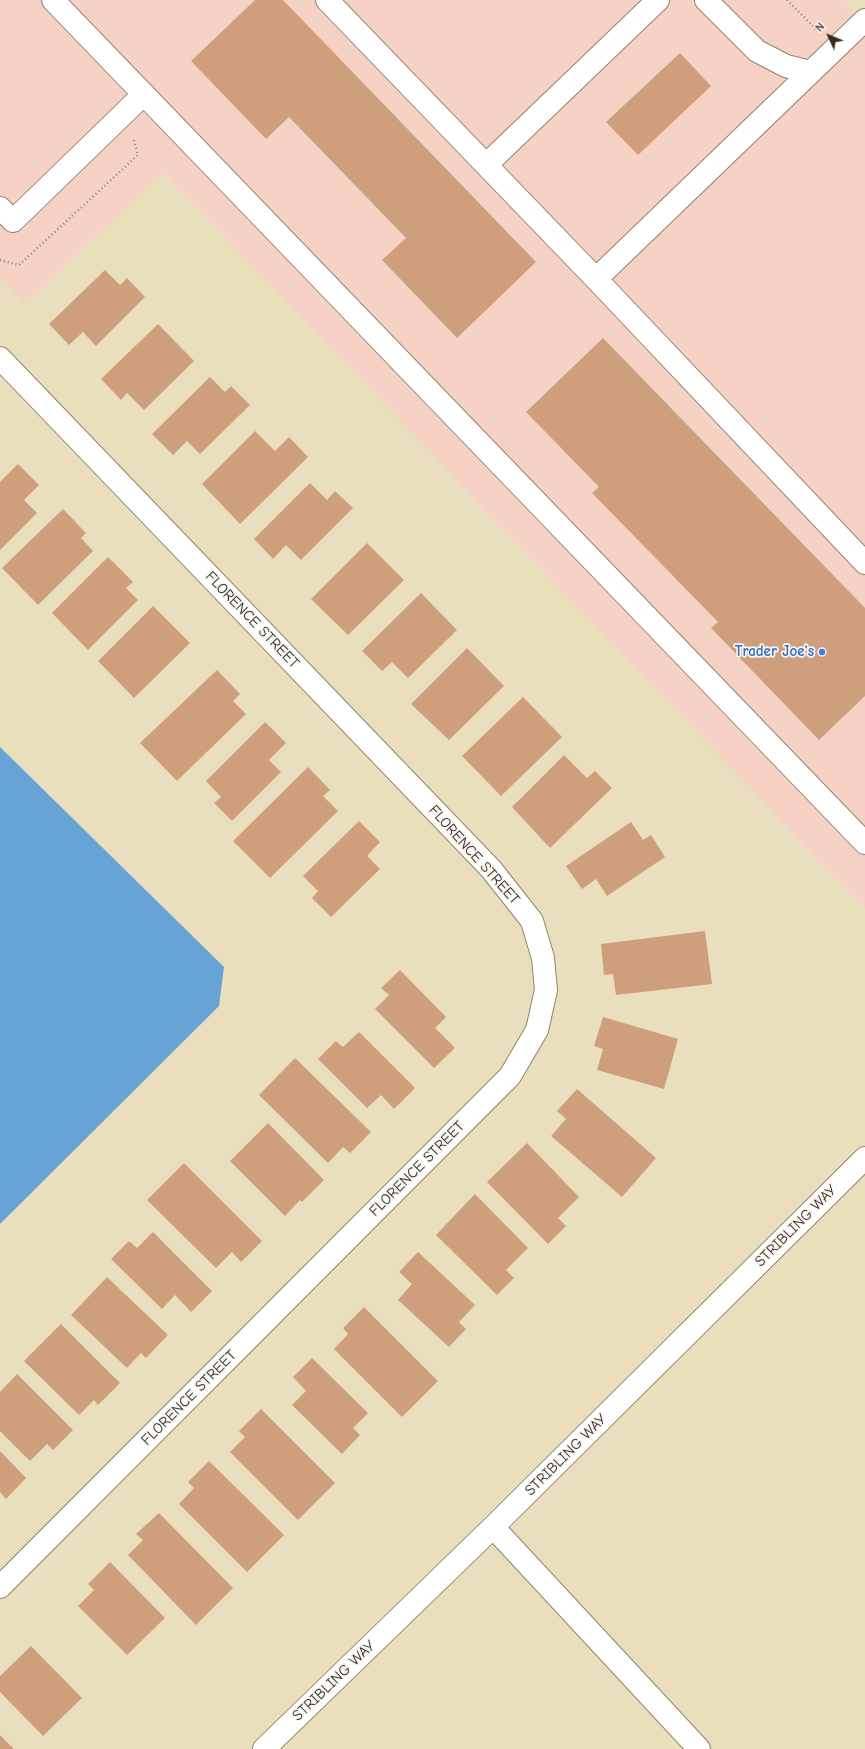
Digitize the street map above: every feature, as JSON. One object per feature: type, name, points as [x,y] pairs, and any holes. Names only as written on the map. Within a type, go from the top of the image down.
[{"type":"street","points":[[53,0],[865,843]]},
{"type":"street","points":[[327,0],[596,279],[865,563]]},
{"type":"street","points":[[486,165],[658,0]]},
{"type":"street","points":[[706,0],[757,51],[786,66],[810,72]]},
{"type":"street","points":[[596,279],[865,20]]},
{"type":"street","points":[[0,208],[13,221],[144,94]]},
{"type":"street","name":"FLORENCE STREET","points":[[0,358],[491,869],[532,921],[543,958],[546,990],[537,1030],[510,1076],[0,1587]]},
{"type":"street","name":"STRIBLING WAY","points":[[264,1749],[493,1527],[865,1158]]},
{"type":"street","points":[[493,1527],[699,1749]]},
{"type":"path","points":[[787,0],[823,36]]},
{"type":"path","points":[[0,260],[19,265],[138,155],[134,140]]},
{"type":"shaded area","points":[[0,0],[843,0],[865,23],[865,909],[163,172],[25,304],[0,278]]},
{"type":"water","points":[[0,747],[224,967],[219,1006],[0,1224]]},
{"type":"building","points":[[255,0],[283,0],[536,262],[457,338],[382,260],[406,238],[289,117],[266,139],[191,61]]},
{"type":"building","points":[[680,53],[711,86],[638,155],[606,122]]},
{"type":"building","points":[[105,270],[120,285],[127,278],[145,297],[96,346],[83,332],[69,345],[49,324]]},
{"type":"building","points":[[158,324],[194,361],[144,410],[127,393],[121,400],[101,379]]},
{"type":"building","points":[[603,338],[865,608],[865,696],[819,740],[711,628],[718,622],[592,493],[599,487],[526,412]]},
{"type":"building","points":[[210,377],[225,392],[231,386],[250,405],[200,454],[187,441],[173,455],[152,434]]},
{"type":"building","points":[[255,431],[275,451],[289,437],[308,457],[240,524],[202,484]]},
{"type":"building","points":[[18,464],[39,485],[24,500],[37,513],[0,550],[0,482]]},
{"type":"building","points":[[310,483],[327,500],[335,491],[353,508],[301,560],[286,545],[273,559],[254,539]]},
{"type":"building","points":[[63,509],[86,533],[81,538],[93,551],[38,605],[2,568]]},
{"type":"building","points":[[367,543],[404,580],[348,635],[311,599]]},
{"type":"building","points":[[108,557],[133,582],[126,588],[138,600],[88,650],[52,613]]},
{"type":"building","points":[[421,593],[457,630],[408,678],[392,662],[382,671],[362,651]]},
{"type":"building","points":[[153,606],[190,643],[134,698],[98,661]]},
{"type":"building","points":[[467,648],[504,686],[449,740],[411,704]]},
{"type":"building","points":[[217,670],[240,694],[233,701],[246,714],[177,781],[140,743]]},
{"type":"building","points":[[523,697],[562,737],[501,796],[462,756]]},
{"type":"building","points":[[265,722],[286,743],[269,760],[281,772],[232,821],[214,803],[221,797],[206,781]]},
{"type":"building","points":[[564,755],[587,778],[595,771],[612,788],[550,848],[512,807]]},
{"type":"building","points":[[308,767],[330,790],[323,796],[338,811],[270,878],[233,841]]},
{"type":"building","points":[[359,821],[380,842],[367,856],[380,869],[331,917],[312,898],[318,891],[303,876]]},
{"type":"building","points":[[631,822],[643,840],[651,835],[665,857],[607,896],[596,879],[582,889],[566,866]]},
{"type":"building","points":[[705,931],[712,984],[616,995],[613,974],[604,975],[601,944]]},
{"type":"building","points":[[400,970],[446,1017],[435,1028],[455,1048],[434,1068],[375,1009],[389,995],[381,988]]},
{"type":"building","points":[[603,1017],[678,1039],[664,1089],[597,1070],[603,1049],[594,1046]]},
{"type":"building","points":[[359,1032],[415,1088],[394,1109],[381,1095],[367,1108],[318,1059],[336,1041],[343,1047]]},
{"type":"building","points":[[295,1058],[371,1132],[350,1153],[343,1147],[328,1163],[259,1095]]},
{"type":"building","points":[[577,1089],[656,1158],[622,1197],[551,1136],[566,1119],[557,1111]]},
{"type":"building","points":[[268,1123],[324,1180],[302,1202],[300,1200],[285,1216],[230,1161]]},
{"type":"building","points":[[527,1143],[579,1197],[558,1218],[566,1226],[548,1244],[487,1182]]},
{"type":"building","points":[[184,1163],[262,1241],[241,1262],[232,1252],[216,1268],[147,1200]]},
{"type":"building","points":[[475,1194],[528,1248],[506,1270],[514,1278],[497,1295],[436,1235]]},
{"type":"building","points":[[153,1232],[212,1291],[191,1312],[175,1295],[162,1309],[111,1259],[129,1241],[137,1248]]},
{"type":"building","points":[[418,1252],[475,1305],[459,1322],[466,1329],[449,1347],[398,1300],[412,1284],[399,1272]]},
{"type":"building","points":[[107,1277],[168,1335],[146,1358],[141,1353],[127,1368],[71,1315]]},
{"type":"building","points":[[364,1307],[438,1381],[402,1417],[334,1349],[348,1334],[343,1328]]},
{"type":"building","points":[[61,1324],[120,1383],[98,1405],[94,1400],[79,1415],[24,1361]]},
{"type":"building","points":[[312,1358],[368,1413],[353,1428],[360,1435],[342,1454],[292,1405],[306,1391],[293,1377]]},
{"type":"building","points":[[17,1374],[73,1430],[53,1450],[47,1444],[30,1461],[0,1431],[0,1392]]},
{"type":"building","points":[[261,1409],[335,1483],[298,1520],[230,1452],[245,1437],[239,1431]]},
{"type":"building","points":[[0,1451],[26,1478],[6,1499],[0,1492]]},
{"type":"building","points":[[209,1461],[284,1535],[247,1572],[179,1504],[194,1488],[188,1482]]},
{"type":"building","points":[[159,1513],[233,1588],[196,1625],[128,1555],[143,1540],[136,1534]]},
{"type":"building","points":[[110,1562],[165,1618],[127,1655],[78,1606],[94,1590],[88,1584]]},
{"type":"building","points":[[31,1646],[82,1698],[43,1736],[0,1692],[0,1676]]},
{"type":"building","points":[[0,1735],[14,1749],[0,1749]]},
{"type":"place","name":"Trader Joe's","points":[[822,652]]}]
